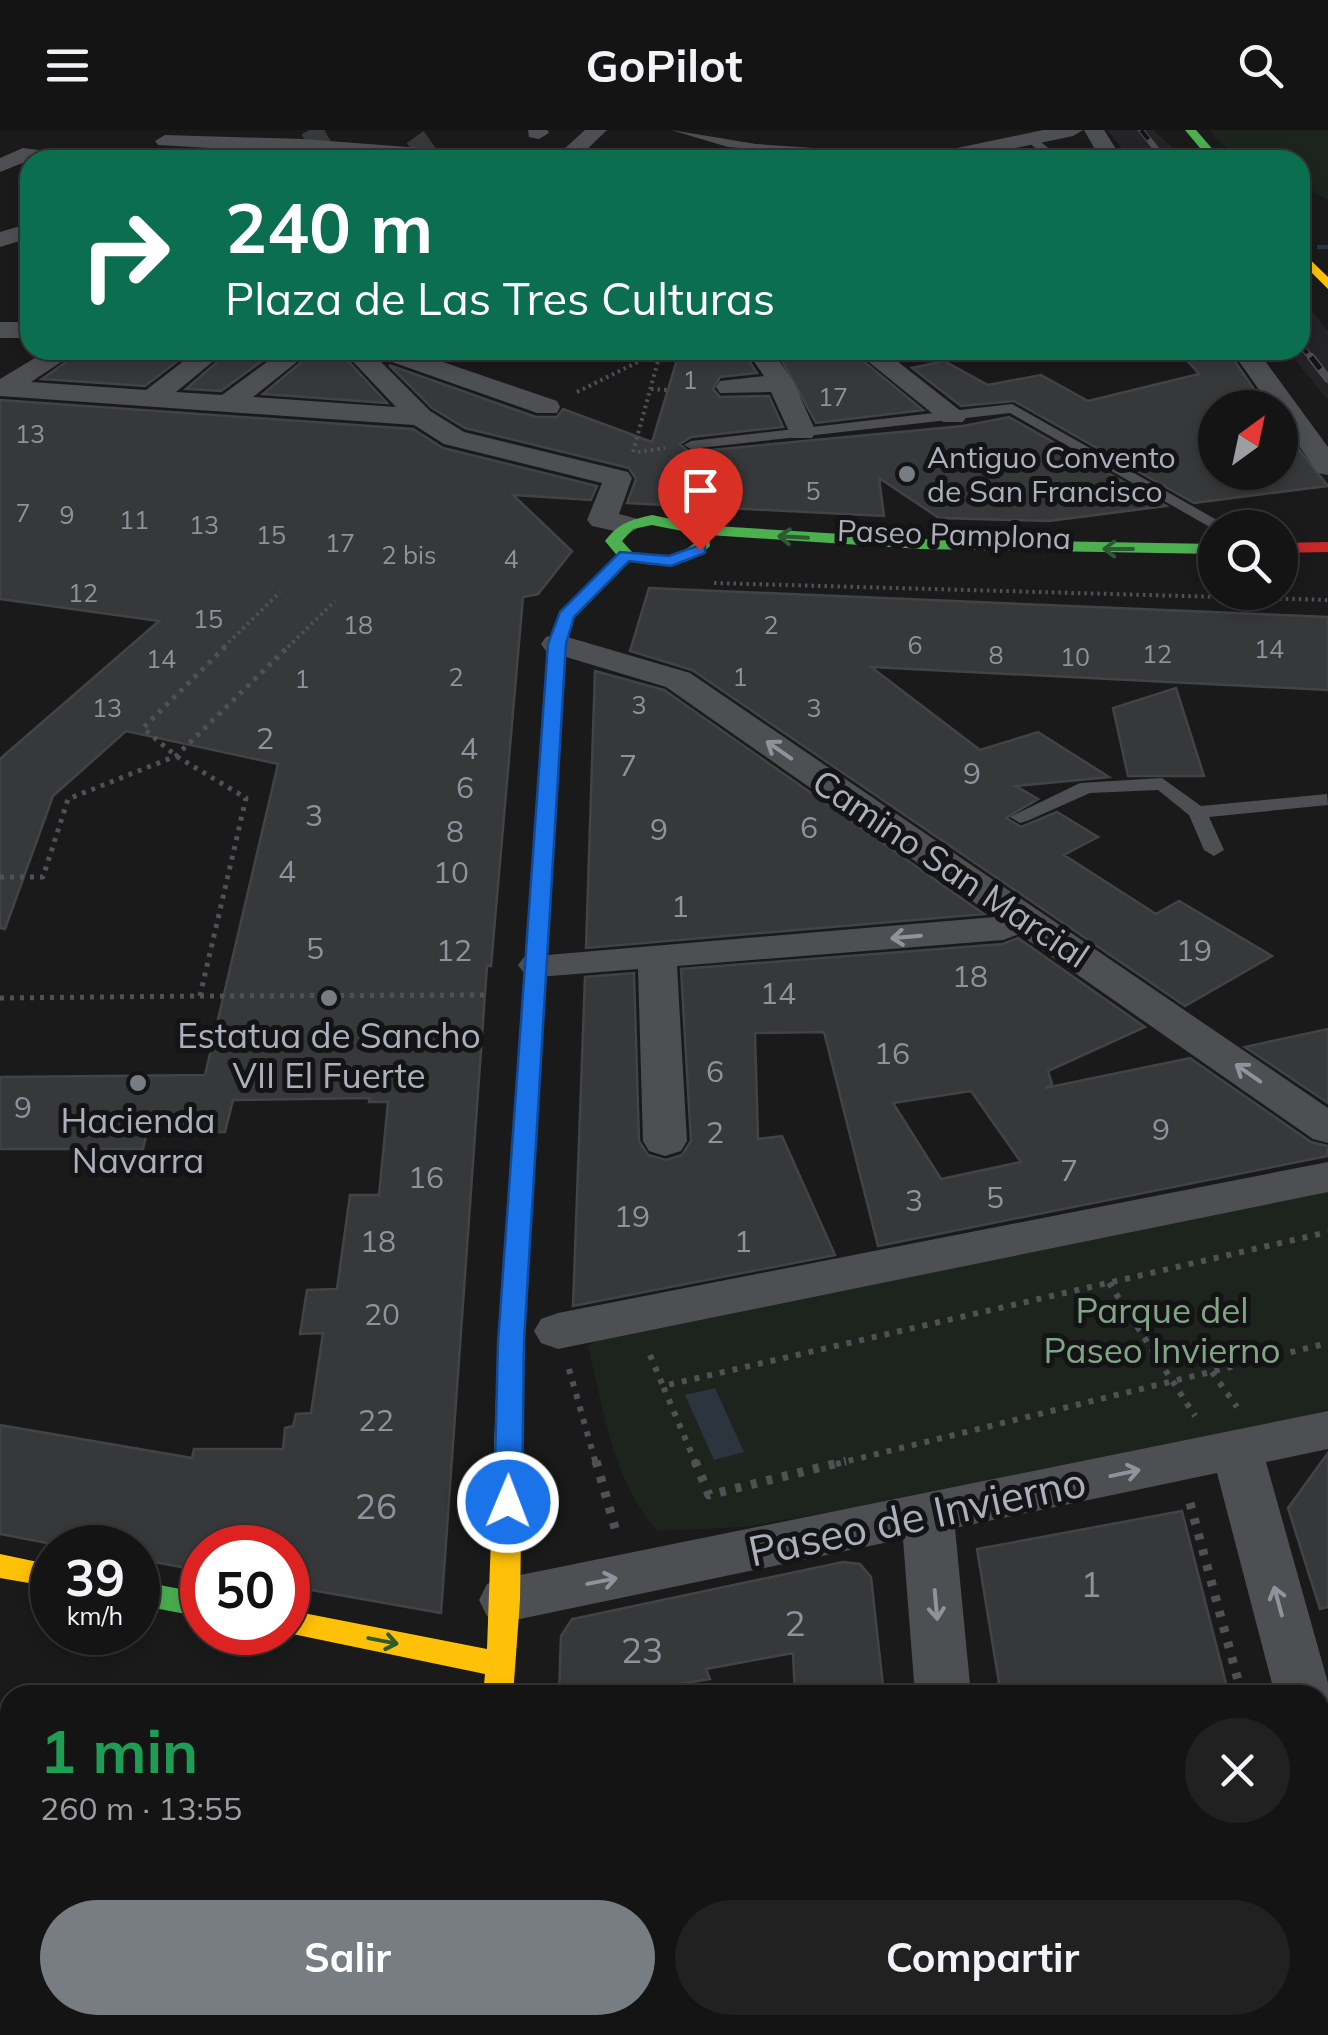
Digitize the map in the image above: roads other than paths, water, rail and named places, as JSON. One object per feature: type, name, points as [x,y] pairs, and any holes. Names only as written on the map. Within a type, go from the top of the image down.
[{"type":"main road","points":[[1190,130],[1207,150]]},
{"type":"main road","points":[[1310,265],[1328,285]]},
{"type":"main road","name":"Paseo Pamplona","points":[[615,523],[663,520],[699,530],[921,544],[1198,549]]},
{"type":"main road","points":[[499,1685],[506,1600],[511,1342],[557,644],[566,615],[626,556],[616,548],[615,523]]},
{"type":"main road","points":[[691,556],[704,543],[699,530]]},
{"type":"main road","points":[[1298,548],[1328,547]]},
{"type":"main road","name":"Paseo Pamplona","points":[[626,556],[655,562],[691,556],[1198,571]]},
{"type":"main road","points":[[0,1566],[30,1572]]},
{"type":"main road","points":[[310,1626],[500,1664]]},
{"type":"street","points":[[254,143],[274,130]]},
{"type":"street","points":[[350,149],[387,130]]},
{"type":"street","points":[[978,150],[1073,130]]},
{"type":"street","points":[[928,150],[934,133]]},
{"type":"street","points":[[173,135],[301,150],[421,146],[464,150]]},
{"type":"street","points":[[30,150],[49,138]]},
{"type":"street","points":[[2,388],[49,360]]},
{"type":"street","points":[[151,398],[201,360]]},
{"type":"street","points":[[227,404],[286,360]]},
{"type":"street","points":[[364,360],[420,417],[454,438],[616,478],[615,523]]},
{"type":"street","points":[[412,360],[510,393],[557,402],[478,444]]},
{"type":"street","points":[[766,360],[781,383],[802,432]]},
{"type":"street","points":[[880,360],[953,416]]},
{"type":"street","points":[[1251,360],[1328,467]]},
{"type":"street","points":[[729,388],[781,383]]},
{"type":"street","points":[[2,388],[420,417]]},
{"type":"street","name":"Camino San Marcial","points":[[557,644],[678,680],[943,853],[1328,1129]]},
{"type":"street","points":[[538,964],[1003,928]]},
{"type":"street","points":[[658,957],[665,1141]]},
{"type":"street","points":[[558,1331],[1328,1177]]},
{"type":"street","name":"Paseo de Invierno","points":[[506,1600],[928,1516],[1220,1440],[1328,1430]]},
{"type":"street","points":[[1220,1440],[1300,1685]]},
{"type":"street","points":[[928,1516],[942,1685]]},
{"type":"lane","points":[[676,130],[722,143],[840,150]]},
{"type":"lane","points":[[1032,140],[1044,150]]},
{"type":"lane","points":[[691,445],[1012,408],[1198,514]]},
{"type":"lane","points":[[1020,817],[1086,787],[1162,784],[1198,812],[1214,850]]},
{"type":"lane","points":[[1198,812],[1327,800]]},
{"type":"waterway","points":[[1320,247],[1328,247]]},
{"type":"tunnel","points":[[307,144],[331,130]]},
{"type":"tunnel","points":[[416,150],[430,140]]},
{"type":"railway","points":[[1141,130],[1157,150]]},
{"type":"railway","points":[[1310,356],[1313,360]]},
{"type":"railway","points":[[1311,357],[1328,379]]},
{"type":"place","name":"Antiguo Convento de San Francisco","points":[[907,474]]},
{"type":"place","name":"Estatua de Sancho VII El Fuerte","points":[[329,998]]},
{"type":"place","name":"Hacienda Navarra","points":[[138,1083]]},
{"type":"park label","name":"Parque del Paseo Invierno","points":[[1162,1330]]}]
